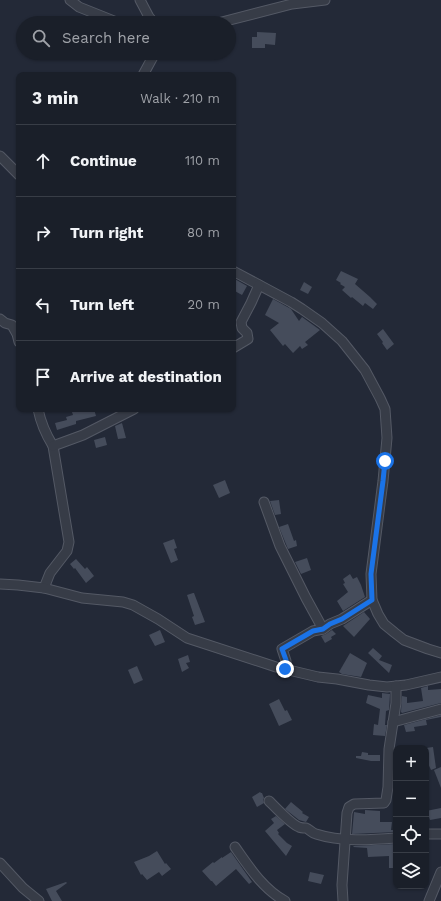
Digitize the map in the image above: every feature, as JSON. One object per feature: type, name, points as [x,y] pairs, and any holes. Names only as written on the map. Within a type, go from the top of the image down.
[{"type":"street","points":[[70,0],[79,7],[102,16]]},
{"type":"street","points":[[140,0],[148,16]]},
{"type":"street","points":[[236,18],[291,2],[325,0]]},
{"type":"street","points":[[145,72],[151,60]]},
{"type":"street","points":[[0,156],[16,172]]},
{"type":"street","points":[[236,273],[302,309],[322,323],[342,341],[365,370],[385,409],[387,438],[371,574],[372,600],[384,624],[394,633],[404,640],[441,653]]},
{"type":"street","points":[[236,346],[248,339],[247,333],[237,320],[251,303],[259,285]]},
{"type":"street","points":[[0,319],[5,323],[12,325],[16,332]]},
{"type":"street","points":[[39,412],[45,433],[53,446],[69,542],[67,551],[50,573],[44,588]]},
{"type":"street","points":[[53,446],[83,435],[128,412]]},
{"type":"street","points":[[264,502],[280,546],[323,629]]},
{"type":"street","points":[[0,584],[44,588],[82,598],[123,602],[133,605],[187,638],[285,669],[318,677],[388,687],[406,686],[441,677]]},
{"type":"street","points":[[285,669],[286,660],[282,649],[313,631],[323,629],[342,619],[372,600]]},
{"type":"street","points":[[344,901],[342,885],[347,813],[349,807],[354,804],[384,803],[386,800],[388,787],[389,749],[396,703],[396,686]]},
{"type":"street","points":[[393,722],[441,709]]},
{"type":"street","points":[[269,801],[300,827],[306,828],[314,834],[346,839],[393,838]]},
{"type":"street","points":[[429,834],[441,834]]},
{"type":"street","points":[[235,847],[253,873],[266,887],[280,899],[285,901]]},
{"type":"street","points":[[0,863],[23,888],[39,901]]},
{"type":"street","points":[[430,901],[441,872]]},
{"type":"building","points":[[257,32],[276,33],[275,45],[265,44],[265,48],[252,48],[252,37],[257,37]]},
{"type":"building","points":[[341,271],[358,279],[355,284],[377,304],[373,309],[365,303],[363,306],[342,290],[345,287],[336,280]]},
{"type":"building","points":[[236,280],[247,286],[242,295],[236,292]]},
{"type":"building","points":[[304,282],[312,287],[308,294],[300,290]]},
{"type":"building","points":[[273,299],[291,309],[299,321],[302,317],[320,330],[305,342],[308,345],[302,349],[300,346],[293,353],[285,344],[283,346],[270,330],[279,323],[265,315]]},
{"type":"building","points":[[383,329],[394,344],[387,350],[377,334]]},
{"type":"building","points":[[72,412],[95,412],[96,416],[76,421],[76,424],[57,430],[55,423],[67,420],[66,417],[73,415]]},
{"type":"building","points":[[122,423],[126,438],[118,439],[115,426]]},
{"type":"building","points":[[105,437],[107,445],[96,448],[94,440]]},
{"type":"building","points":[[225,480],[230,493],[219,498],[213,485]]},
{"type":"building","points":[[279,500],[281,514],[275,515],[270,501]]},
{"type":"building","points":[[288,524],[294,541],[296,540],[297,546],[288,549],[279,527]]},
{"type":"building","points":[[174,539],[177,548],[174,549],[178,560],[171,563],[163,543]]},
{"type":"building","points":[[307,558],[311,570],[301,574],[295,562]]},
{"type":"building","points":[[76,559],[85,569],[87,567],[94,576],[86,583],[75,568],[74,569],[70,564]]},
{"type":"building","points":[[350,574],[353,579],[357,577],[365,597],[343,611],[337,601],[348,592],[343,584],[345,583],[343,579]]},
{"type":"building","points":[[194,593],[205,622],[195,625],[192,617],[194,616],[187,595]]},
{"type":"building","points":[[364,612],[370,619],[354,637],[343,626]]},
{"type":"building","points":[[160,630],[165,642],[155,646],[149,635]]},
{"type":"building","points":[[332,630],[336,634],[331,637],[332,639],[325,643],[321,636]]},
{"type":"building","points":[[373,648],[382,656],[379,660],[392,665],[389,673],[368,653]]},
{"type":"building","points":[[350,653],[367,663],[361,677],[342,674],[339,672]]},
{"type":"building","points":[[188,655],[190,662],[186,663],[189,668],[182,672],[178,659]]},
{"type":"building","points":[[137,666],[143,680],[134,684],[128,670]]},
{"type":"building","points":[[428,686],[428,690],[441,689],[441,703],[401,712],[402,696],[407,697],[407,703],[423,701],[421,688]]},
{"type":"building","points":[[382,693],[390,694],[389,710],[386,711],[385,725],[387,725],[385,736],[373,735],[374,724],[378,725],[380,709],[366,703],[368,695],[382,698]]},
{"type":"building","points":[[279,699],[285,711],[287,710],[292,720],[279,726],[269,704]]},
{"type":"building","points":[[441,715],[441,717],[426,720],[427,725],[414,727],[415,731],[406,732],[404,725]]},
{"type":"building","points":[[433,747],[436,768],[431,770],[429,766],[429,748]]},
{"type":"building","points":[[362,752],[368,753],[368,755],[380,755],[380,761],[356,758],[356,756],[361,756]]},
{"type":"building","points":[[441,767],[441,788],[434,770]]},
{"type":"building","points":[[260,792],[264,798],[264,803],[257,807],[252,797]]},
{"type":"building","points":[[291,802],[303,812],[302,813],[309,817],[306,822],[299,820],[285,809]]},
{"type":"building","points":[[441,808],[441,818],[430,820],[429,810]]},
{"type":"building","points":[[365,810],[380,811],[380,822],[392,822],[391,830],[393,830],[393,832],[352,834],[354,812],[365,814]]},
{"type":"building","points":[[276,816],[285,824],[277,830],[279,833],[278,834],[292,846],[286,856],[265,831],[274,823],[271,819]]},
{"type":"building","points":[[393,844],[393,868],[389,868],[389,856],[368,857],[367,848],[353,847]]},
{"type":"building","points":[[157,851],[165,864],[166,863],[171,869],[162,876],[159,872],[147,880],[142,874],[141,875],[134,862]]},
{"type":"building","points":[[231,852],[252,882],[249,884],[236,869],[216,886],[202,871],[213,862],[214,863]]},
{"type":"building","points":[[310,872],[324,875],[321,884],[308,881]]},
{"type":"building","points":[[66,882],[67,883],[56,891],[62,901],[52,901],[46,889]]},
{"type":"route","points":[[285,669],[286,660],[282,649],[313,631],[323,629],[342,619],[372,600],[371,574],[385,461]]}]
